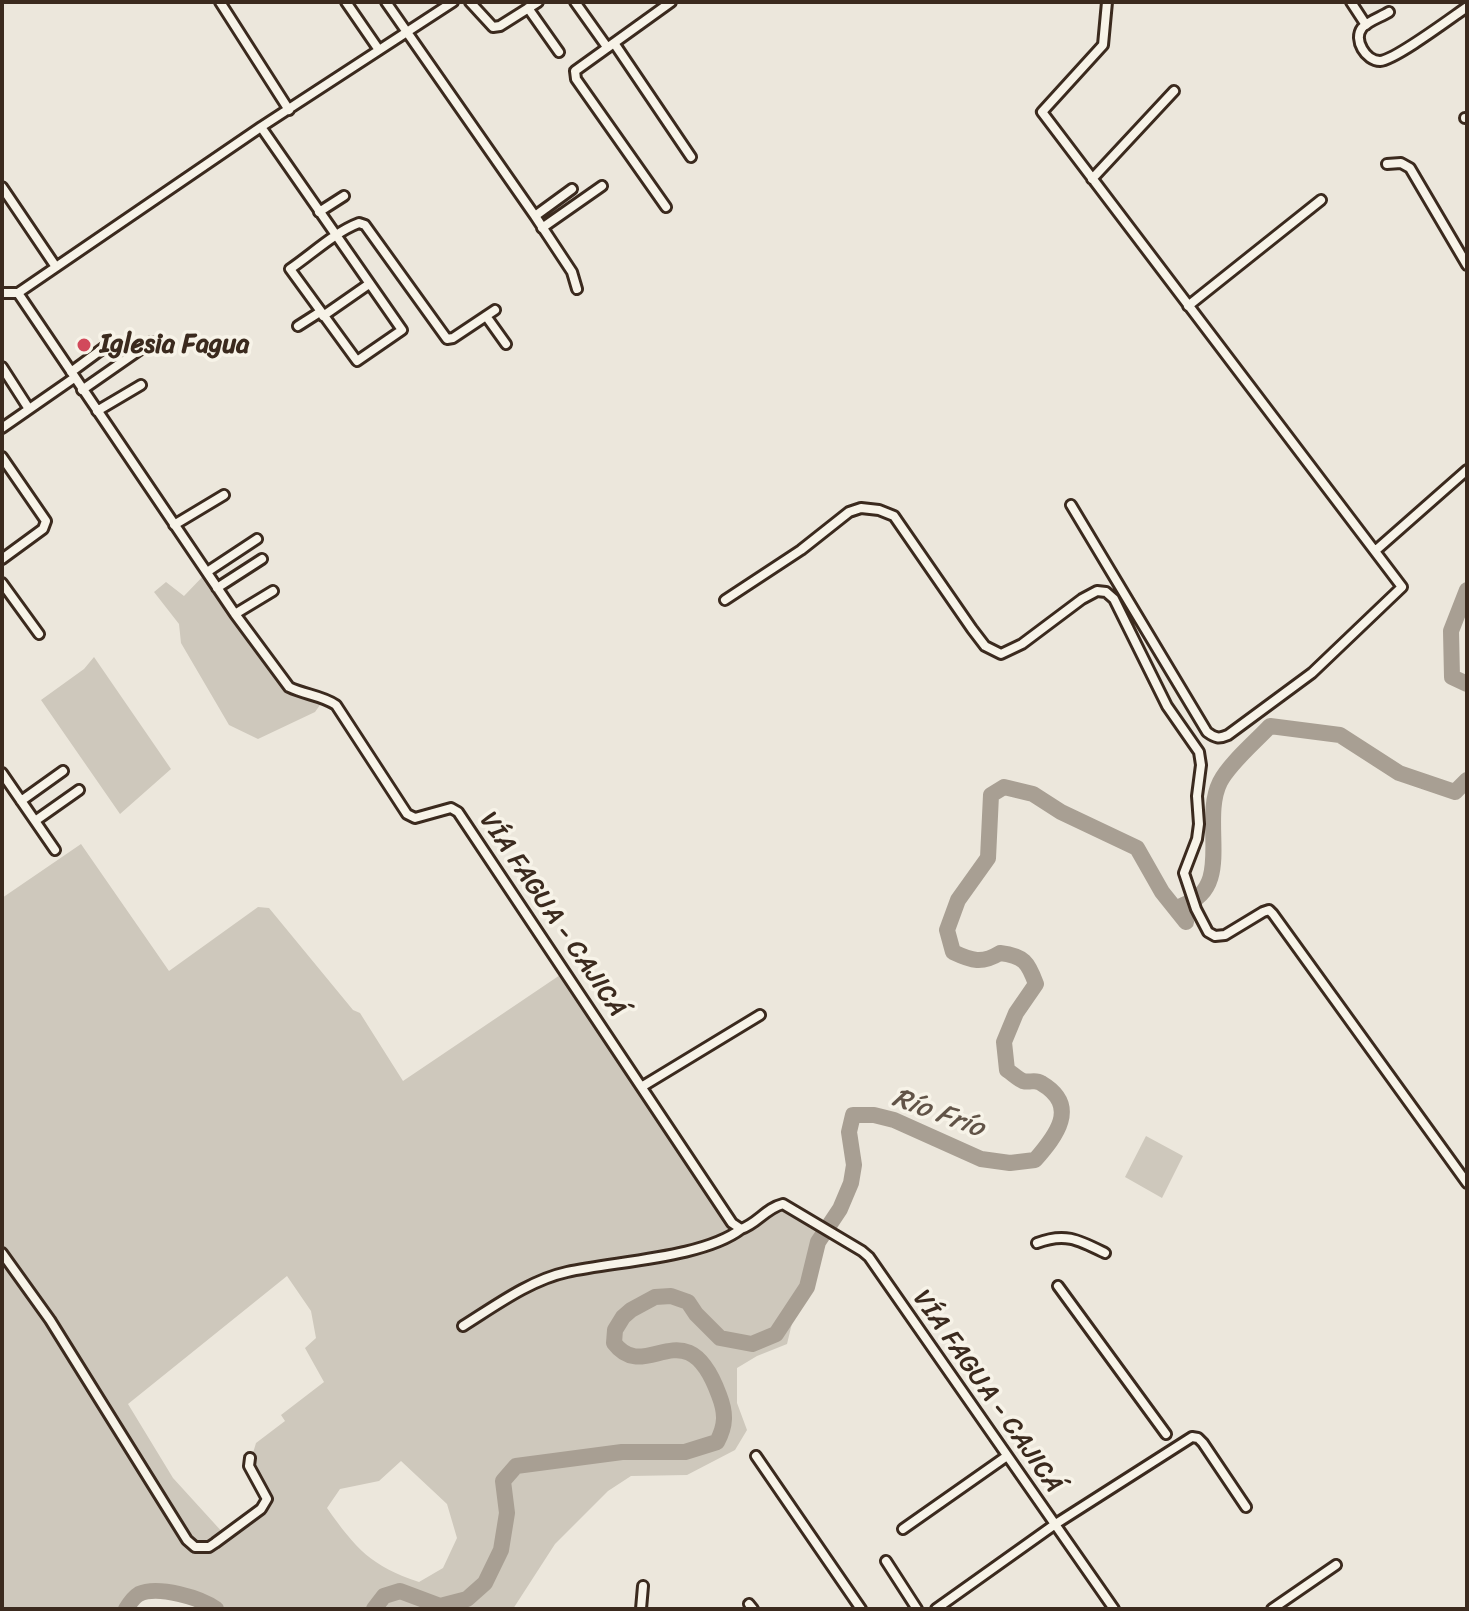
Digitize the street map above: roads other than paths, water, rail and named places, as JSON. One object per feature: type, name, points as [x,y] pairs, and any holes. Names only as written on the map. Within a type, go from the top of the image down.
[{"type":"street","points":[[220,2],[289,110]]},
{"type":"street","points":[[346,2],[379,50]]},
{"type":"street","points":[[386,2],[535,216],[572,272],[577,289]]},
{"type":"street","points":[[2,293],[18,293],[261,127],[453,2]]},
{"type":"street","points":[[470,2],[493,27],[500,26],[538,2]]},
{"type":"street","points":[[575,2],[611,45],[691,157]]},
{"type":"street","points":[[666,207],[576,79],[575,71],[579,65],[671,2]]},
{"type":"street","points":[[1071,505],[1207,732],[1221,738],[1312,673],[1402,587],[1042,112],[1103,45],[1107,2]]},
{"type":"street","points":[[1351,2],[1366,25]]},
{"type":"street","points":[[1389,12],[1360,32],[1359,40],[1371,59],[1384,60],[1467,7]]},
{"type":"street","points":[[528,8],[559,52]]},
{"type":"street","points":[[1092,179],[1174,91]]},
{"type":"street","points":[[261,127],[335,237],[402,330],[357,361],[290,269],[335,237],[353,225],[365,225],[447,339],[495,310]]},
{"type":"street","points":[[1387,164],[1401,163],[1410,168],[1467,265]]},
{"type":"street","points":[[542,228],[602,186]]},
{"type":"street","points":[[2,187],[56,267]]},
{"type":"street","points":[[535,216],[572,189]]},
{"type":"street","points":[[319,212],[344,196]]},
{"type":"street","points":[[1188,306],[1321,200]]},
{"type":"street","points":[[298,326],[369,284]]},
{"type":"street","name":"VÍA FAGUA - CAJICÁ","points":[[18,293],[217,588],[289,687],[325,698],[336,705],[407,814],[415,818],[451,808],[458,812],[732,1223],[741,1229],[748,1227],[776,1205],[783,1204],[869,1257],[1114,1609]]},
{"type":"street","points":[[486,316],[506,344]]},
{"type":"street","points":[[82,390],[151,342]]},
{"type":"street","points":[[2,428],[109,344]]},
{"type":"street","points":[[2,367],[29,409]]},
{"type":"street","points":[[97,411],[141,385]]},
{"type":"street","points":[[2,457],[46,521],[43,529],[2,559]]},
{"type":"street","points":[[1375,551],[1467,470]]},
{"type":"street","points":[[174,525],[224,495]]},
{"type":"street","points":[[725,600],[801,550],[849,512],[861,508],[894,516],[985,646],[1001,654],[1022,644],[1082,599],[1097,591],[1106,592],[1114,599],[1167,706],[1199,752],[1199,824],[1197,839],[1184,873],[1196,909],[1208,932],[1215,936],[1225,935],[1269,910],[1467,1183]]},
{"type":"street","points":[[207,572],[257,539]]},
{"type":"street","points":[[217,588],[262,559]]},
{"type":"street","points":[[2,583],[39,634]]},
{"type":"street","points":[[235,614],[273,591]]},
{"type":"street","points":[[21,801],[63,771]]},
{"type":"street","points":[[2,773],[55,850]]},
{"type":"street","points":[[35,821],[79,790]]},
{"type":"street","points":[[643,1086],[760,1015]]},
{"type":"street","points":[[1387,1089],[1396,1083]]},
{"type":"street","points":[[463,1326],[523,1289],[564,1272],[716,1244],[741,1229]]},
{"type":"street","points":[[1037,1243],[1056,1236],[1105,1253]]},
{"type":"street","points":[[2,1253],[50,1320],[187,1540],[195,1547],[209,1547],[261,1509],[267,1499],[249,1466],[250,1458]]},
{"type":"street","points":[[1058,1286],[1166,1434]]},
{"type":"street","points":[[936,1609],[1054,1525],[1192,1437],[1203,1443],[1246,1507]]},
{"type":"street","points":[[756,1456],[861,1609]]},
{"type":"street","points":[[903,1529],[1007,1456]]},
{"type":"street","points":[[886,1561],[917,1609]]},
{"type":"street","points":[[1272,1609],[1336,1565]]},
{"type":"street","points":[[641,1609],[643,1586]]},
{"type":"waterway","name":"Río Frío","points":[[1467,590],[1451,631],[1452,677],[1467,684]]},
{"type":"waterway","name":"Río Frío","points":[[374,1609],[384,1596],[400,1591],[440,1606],[467,1599],[485,1583],[501,1550],[507,1513],[503,1481],[516,1466],[622,1452],[685,1452],[717,1442],[724,1413],[706,1369],[693,1355],[680,1350],[639,1357],[626,1354],[614,1343],[615,1330],[631,1310],[655,1297],[671,1296],[688,1302],[720,1338],[752,1344],[776,1334],[807,1287],[818,1242],[840,1209],[851,1183],[854,1165],[849,1132],[853,1115],[874,1115],[894,1120],[981,1159],[1010,1163],[1035,1160],[1050,1141],[1060,1121],[1062,1111],[1059,1101],[1041,1083],[1023,1081],[1007,1070],[1004,1042],[1016,1013],[1036,984],[1030,970],[1020,958],[1008,954],[1000,953],[977,960],[953,952],[947,930],[958,900],[988,858],[991,795],[1004,787],[1033,794],[1061,812],[1137,848],[1162,892],[1186,922],[1183,905],[1199,896],[1208,884],[1212,869],[1213,816],[1220,782],[1270,726],[1340,735],[1399,773],[1455,792],[1467,780]]},
{"type":"waterway","name":"Río Frío","points":[[126,1609],[139,1594],[157,1591],[190,1597],[216,1609]]},
{"type":"place","name":"Iglesia Fagua","points":[[84,345]]}]
